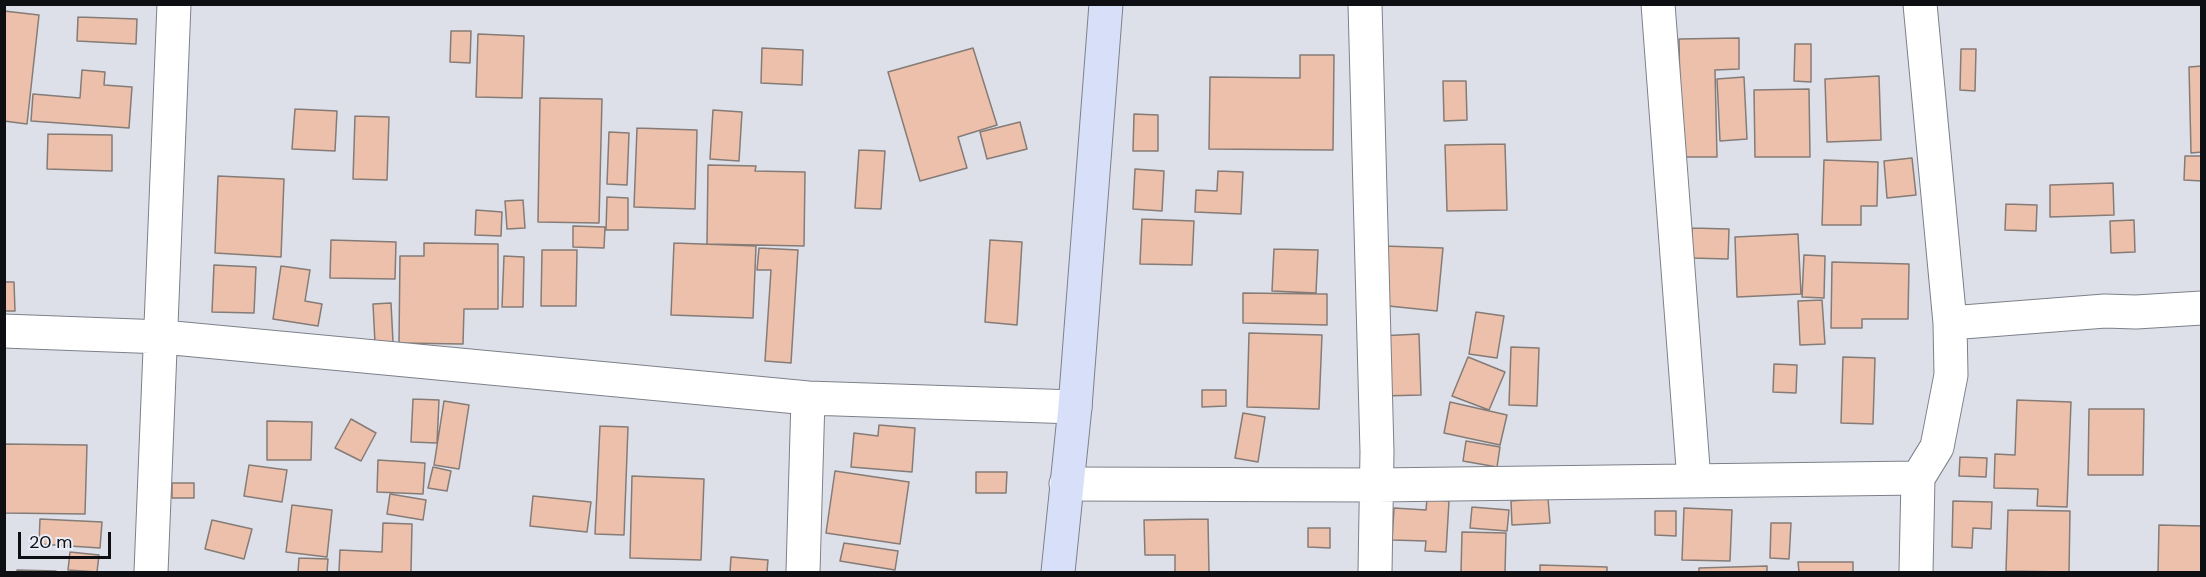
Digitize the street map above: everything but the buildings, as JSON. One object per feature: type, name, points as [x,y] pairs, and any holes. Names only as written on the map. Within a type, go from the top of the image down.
[{"type":"street","points":[[151,573],[163,337],[174,4]]},
{"type":"street","points":[[1058,573],[1075,407],[1106,4]]},
{"type":"street","points":[[1365,4],[1377,485],[1375,573]]},
{"type":"street","points":[[1658,4],[1694,481]]},
{"type":"street","points":[[1916,573],[1918,478],[1937,447],[1951,375],[1950,324],[1920,4]]},
{"type":"street","points":[[1950,324],[2105,311],[2136,312],[2202,308]]},
{"type":"street","points":[[4,332],[163,337],[808,398],[1075,407]]},
{"type":"street","points":[[803,573],[808,398]]},
{"type":"street","points":[[1066,484],[1377,485],[1918,478]]}]
